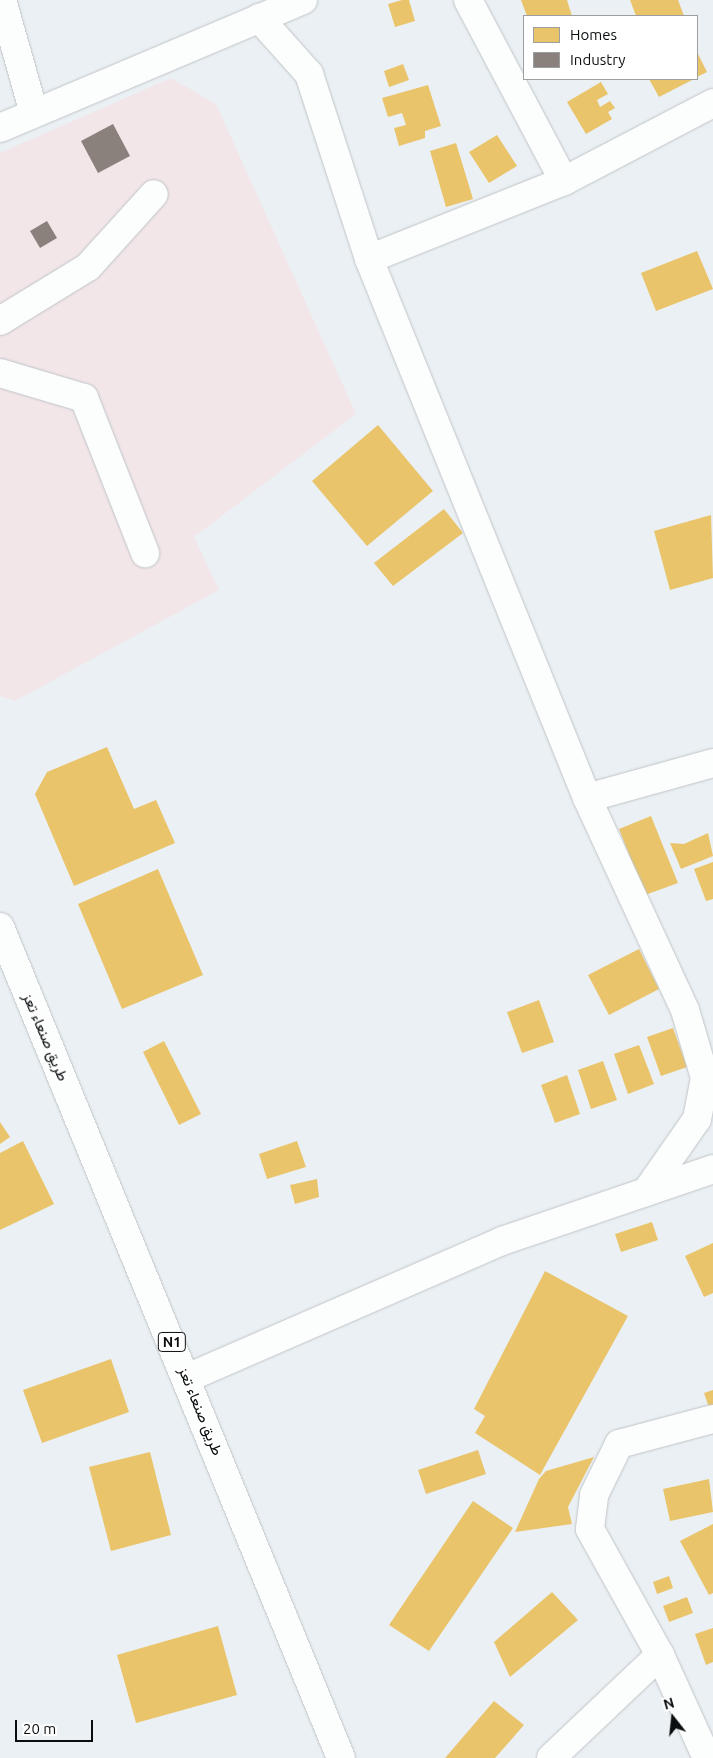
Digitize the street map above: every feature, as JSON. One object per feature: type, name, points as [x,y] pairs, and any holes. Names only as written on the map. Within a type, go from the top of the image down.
[{"type":"main road","points":[[2,0],[34,113]]},
{"type":"main road","points":[[0,128],[303,0]]},
{"type":"main road","points":[[468,0],[564,181]]},
{"type":"main road","points":[[260,18],[309,74],[369,259],[587,798],[685,1010],[705,1078],[697,1119],[646,1192]]},
{"type":"main road","points":[[369,259],[564,181],[713,104]]},
{"type":"main road","points":[[0,321],[88,267],[154,194]]},
{"type":"main road","points":[[0,373],[84,398],[145,553]]},
{"type":"main road","points":[[587,798],[713,763]]},
{"type":"main road","name":"طريق صنعاء تعز","points":[[0,927],[188,1378],[341,1758]]},
{"type":"main road","points":[[188,1378],[502,1241],[713,1169]]},
{"type":"main road","points":[[707,1758],[660,1655],[590,1529],[594,1494],[619,1444],[713,1419]]},
{"type":"main road","points":[[551,1758],[660,1655]]},
{"type":"shaded area","points":[[171,78],[216,104],[356,414],[194,537],[219,590],[15,701],[0,696],[0,153]]},
{"type":"building: Homes","points":[[409,0],[415,21],[395,27],[388,4]]},
{"type":"building: Homes","points":[[521,0],[567,0],[572,15],[527,15]]},
{"type":"building: Homes","points":[[630,0],[678,0],[684,15],[636,15]]},
{"type":"building: Homes","points":[[698,54],[707,72],[698,76]]},
{"type":"building: Homes","points":[[403,64],[409,80],[389,87],[384,71]]},
{"type":"building: Homes","points":[[650,80],[692,80],[659,97]]},
{"type":"building: Homes","points":[[601,82],[608,94],[597,100],[600,107],[610,101],[615,108],[608,112],[612,119],[586,134],[567,102]]},
{"type":"building: Homes","points":[[428,85],[441,126],[425,131],[425,138],[399,146],[394,128],[406,125],[402,113],[388,117],[382,98]]},
{"type":"building: Homes","points":[[497,135],[517,166],[489,183],[469,152]]},
{"type":"building: Homes","points":[[456,143],[473,199],[446,207],[430,151]]},
{"type":"building: Homes","points":[[697,251],[713,289],[656,311],[641,273]]},
{"type":"building: Homes","points":[[378,425],[433,491],[367,546],[312,481]]},
{"type":"building: Homes","points":[[444,509],[463,533],[393,586],[374,563]]},
{"type":"building: Homes","points":[[711,515],[713,578],[670,590],[654,531]]},
{"type":"building: Homes","points":[[107,747],[134,809],[156,800],[175,843],[74,886],[35,794],[47,772]]},
{"type":"building: Homes","points":[[651,816],[678,883],[645,895],[619,829]]},
{"type":"building: Homes","points":[[708,833],[713,856],[681,869],[670,843],[684,844]]},
{"type":"building: Homes","points":[[713,862],[713,899],[706,901],[694,869]]},
{"type":"building: Homes","points":[[158,869],[203,975],[122,1009],[78,904]]},
{"type":"building: Homes","points":[[639,949],[659,989],[609,1015],[588,975]]},
{"type":"building: Homes","points":[[539,1000],[554,1042],[522,1053],[507,1012]]},
{"type":"building: Homes","points":[[673,1028],[687,1067],[661,1076],[647,1037]]},
{"type":"building: Homes","points":[[164,1041],[201,1114],[179,1125],[143,1052]]},
{"type":"building: Homes","points":[[639,1045],[654,1084],[628,1094],[614,1054]]},
{"type":"building: Homes","points":[[603,1061],[617,1100],[591,1109],[578,1070]]},
{"type":"building: Homes","points":[[567,1075],[580,1114],[555,1123],[541,1085]]},
{"type":"building: Homes","points":[[0,1122],[10,1137],[0,1144]]},
{"type":"building: Homes","points":[[23,1141],[54,1204],[0,1230],[0,1153]]},
{"type":"building: Homes","points":[[297,1141],[306,1167],[267,1179],[259,1154]]},
{"type":"building: Homes","points":[[317,1179],[319,1197],[295,1204],[290,1185]]},
{"type":"building: Homes","points":[[652,1222],[658,1240],[621,1252],[615,1234]]},
{"type":"building: Homes","points":[[713,1243],[713,1293],[704,1297],[685,1256]]},
{"type":"building: Homes","points":[[545,1271],[628,1316],[540,1475],[475,1433],[485,1416],[474,1409]]},
{"type":"building: Homes","points":[[111,1359],[129,1412],[42,1443],[23,1390]]},
{"type":"building: Homes","points":[[713,1390],[713,1412],[711,1413],[704,1393]]},
{"type":"building: Homes","points":[[478,1450],[486,1474],[426,1494],[418,1470]]},
{"type":"building: Homes","points":[[150,1452],[171,1535],[111,1551],[89,1467]]},
{"type":"building: Homes","points":[[594,1457],[568,1507],[572,1524],[515,1532],[539,1479],[546,1471]]},
{"type":"building: Homes","points":[[709,1479],[713,1512],[670,1521],[663,1489]]},
{"type":"building: Homes","points":[[473,1501],[513,1528],[429,1651],[389,1625]]},
{"type":"building: Homes","points":[[713,1524],[713,1593],[709,1595],[680,1541]]},
{"type":"building: Homes","points":[[669,1576],[673,1588],[657,1594],[653,1582]]},
{"type":"building: Homes","points":[[552,1592],[578,1620],[510,1677],[494,1642]]},
{"type":"building: Homes","points":[[687,1597],[693,1613],[669,1622],[663,1606]]},
{"type":"building: Homes","points":[[218,1626],[237,1695],[136,1723],[117,1655]]},
{"type":"building: Homes","points":[[713,1628],[713,1662],[706,1665],[695,1634]]},
{"type":"building: Homes","points":[[494,1701],[524,1725],[495,1758],[445,1758]]},
{"type":"building: Industry","points":[[113,124],[130,156],[98,173],[81,141]]},
{"type":"building: Industry","points":[[47,221],[57,238],[40,248],[30,231]]}]
